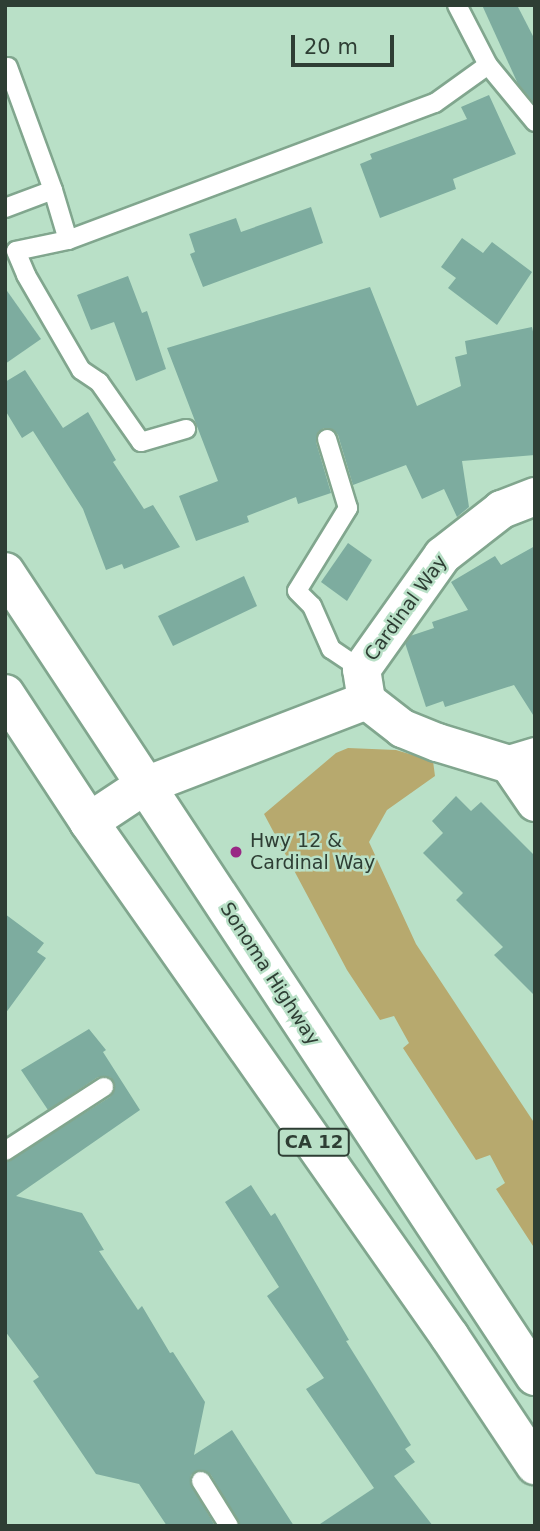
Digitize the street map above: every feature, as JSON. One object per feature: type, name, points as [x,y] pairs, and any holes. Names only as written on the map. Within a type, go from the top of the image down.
[{"type":"main road","name":"Sonoma Highway","points":[[5,572],[535,1376]]},
{"type":"main road","name":"CA 12","points":[[5,694],[89,822],[450,1336],[535,1465]]},
{"type":"main road","points":[[89,822],[145,785]]},
{"type":"street","name":"Cardinal Way","points":[[363,684],[442,555],[501,509],[535,496]]},
{"type":"street","points":[[145,785],[363,684],[402,728],[522,760],[535,802]]},
{"type":"lane","points":[[457,5],[488,65],[535,122]]},
{"type":"lane","points":[[186,429],[141,442],[99,383],[81,370],[26,275],[10,253],[68,240],[435,103],[488,65]]},
{"type":"lane","points":[[8,67],[53,190],[68,240]]},
{"type":"lane","points":[[5,208],[53,190]]},
{"type":"lane","points":[[327,439],[348,508],[297,592],[312,606],[331,649],[363,684]]},
{"type":"lane","points":[[5,1151],[104,1087]]},
{"type":"lane","points":[[201,1480],[229,1526]]},
{"type":"shaded area","points":[[348,748],[396,750],[433,761],[435,776],[387,810],[369,842],[416,944],[535,1124],[535,1249],[496,1189],[505,1183],[490,1155],[476,1160],[403,1048],[409,1043],[394,1016],[380,1020],[347,970],[264,814],[336,753]]},
{"type":"building","points":[[482,5],[517,5],[535,40],[535,104],[518,84]]},
{"type":"building","points":[[489,95],[516,154],[453,179],[456,189],[380,218],[360,164],[372,159],[370,154],[467,119],[461,107]]},
{"type":"building","points":[[311,207],[323,243],[203,287],[190,254],[195,252],[189,234],[236,218],[241,232]]},
{"type":"building","points":[[462,238],[483,253],[492,242],[532,272],[497,325],[448,288],[456,278],[441,267]]},
{"type":"building","points":[[128,276],[142,313],[147,311],[166,369],[136,381],[114,322],[91,330],[77,295]]},
{"type":"building","points":[[370,287],[417,406],[461,386],[455,357],[467,354],[465,341],[532,327],[535,341],[535,455],[462,461],[469,507],[457,517],[444,489],[422,499],[406,465],[353,485],[338,435],[334,430],[324,428],[318,432],[316,442],[331,493],[298,504],[296,497],[247,516],[249,522],[196,541],[179,496],[218,481],[167,348]]},
{"type":"building","points":[[5,288],[41,339],[5,364]]},
{"type":"building","points":[[25,370],[63,428],[88,412],[116,460],[113,462],[144,509],[153,505],[180,547],[124,569],[122,564],[106,570],[83,509],[33,431],[22,438],[5,410],[5,382]]},
{"type":"building","points":[[348,543],[372,560],[347,601],[321,582]]},
{"type":"building","points":[[535,546],[535,718],[514,685],[445,707],[443,701],[426,707],[405,643],[410,636],[434,628],[432,622],[468,610],[451,582],[495,556],[501,565]]},
{"type":"building","points":[[244,576],[257,606],[173,646],[158,616]]},
{"type":"building","points":[[456,796],[471,811],[481,802],[535,856],[535,996],[494,955],[503,947],[456,900],[463,893],[423,853],[443,833],[432,821]]},
{"type":"building","points":[[5,914],[44,943],[37,952],[46,958],[5,1014]]},
{"type":"building","points":[[89,1029],[106,1050],[103,1052],[140,1110],[16,1196],[82,1213],[104,1250],[99,1251],[138,1310],[142,1306],[170,1353],[173,1352],[205,1402],[194,1455],[232,1430],[294,1526],[240,1526],[211,1475],[201,1470],[191,1475],[190,1482],[215,1526],[167,1526],[139,1484],[96,1474],[33,1381],[39,1377],[5,1331],[5,1163],[110,1097],[115,1087],[110,1077],[98,1077],[48,1110],[21,1070]]},
{"type":"building","points":[[251,1185],[271,1216],[275,1213],[349,1340],[346,1341],[411,1445],[405,1449],[415,1462],[394,1476],[433,1526],[317,1526],[374,1488],[306,1389],[324,1378],[267,1296],[279,1287],[225,1202]]},
{"type":"place","name":"Hwy 12 & Cardinal Way","points":[[236,852]]}]
